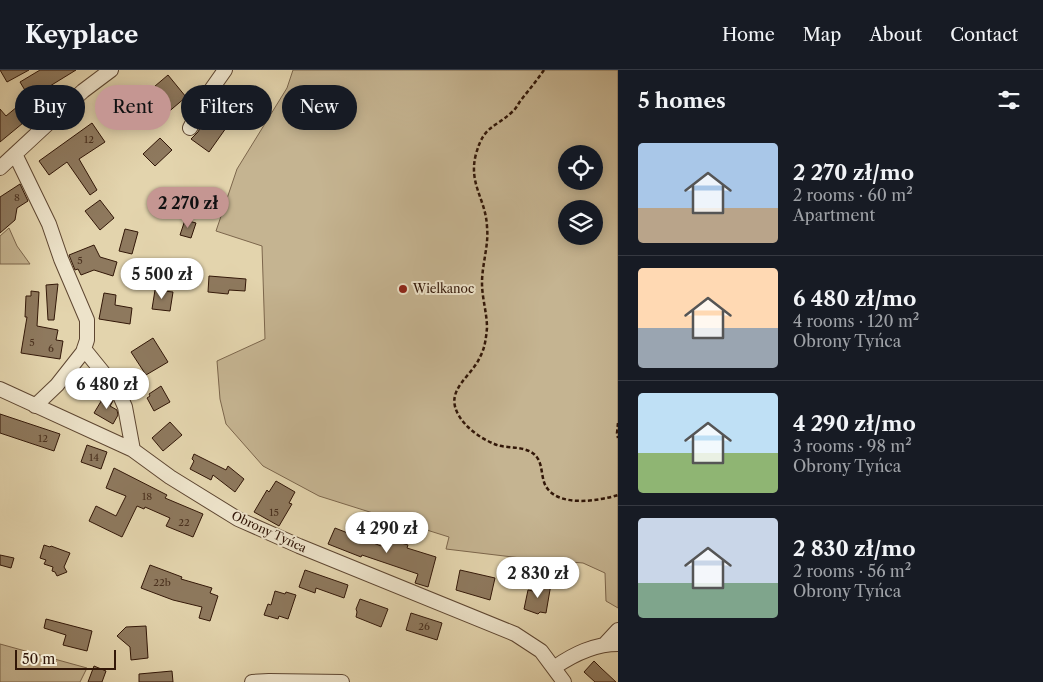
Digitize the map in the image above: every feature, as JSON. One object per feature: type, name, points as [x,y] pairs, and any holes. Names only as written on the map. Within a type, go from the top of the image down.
[{"type":"street","points":[[0,168],[84,91],[111,70]]},
{"type":"street","points":[[214,85],[224,70]]},
{"type":"street","points":[[15,154],[49,224],[61,259],[87,320],[87,340],[84,349],[57,385],[35,406]]},
{"type":"street","points":[[84,349],[118,391],[126,407],[133,450]]},
{"type":"street","name":"Obrony Tyńca","points":[[0,389],[133,450],[170,477],[238,519],[305,549],[515,634],[541,651],[564,682]]},
{"type":"street","points":[[554,667],[572,655],[612,644],[618,630]]},
{"type":"street","points":[[252,682],[269,680],[342,682]]},
{"type":"path","points":[[544,70],[512,112],[486,131],[476,155],[474,169],[475,186],[484,208],[488,227],[482,284],[487,325],[486,344],[474,369],[459,385],[453,402],[457,413],[464,422],[486,440],[497,445],[530,450],[538,459],[547,488],[556,495],[574,501],[593,500],[618,495]]},
{"type":"path","points":[[618,424],[618,438]]},
{"type":"shaded area","points":[[293,70],[618,70],[618,608],[606,601],[605,573],[583,563],[446,549],[449,537],[319,496],[263,466],[226,424],[220,399],[217,361],[265,339],[262,246],[216,231],[237,169],[261,130],[272,130],[272,112],[282,96],[282,130],[357,130],[357,85],[288,85]]},
{"type":"shaded area","points":[[9,228],[17,246],[30,264],[0,264],[0,236]]},
{"type":"shaded area","points":[[0,644],[87,668],[80,682],[0,682]]},
{"type":"building","points":[[0,70],[29,70],[7,82]]},
{"type":"building","points":[[40,70],[76,70],[52,85],[22,85],[20,82]]},
{"type":"building","points":[[168,75],[181,91],[181,101],[171,110],[171,85],[156,85]]},
{"type":"building","points":[[0,109],[6,116],[15,109],[15,130],[0,142]]},
{"type":"building","points":[[92,123],[105,142],[79,159],[97,190],[90,195],[67,162],[49,175],[39,161],[82,130],[85,130]]},
{"type":"building","points":[[199,130],[225,130],[209,152],[191,139]]},
{"type":"building","points":[[160,138],[172,150],[155,166],[143,154]]},
{"type":"building","points":[[20,184],[28,201],[17,208],[15,220],[0,233],[0,197]]},
{"type":"building","points":[[100,200],[114,218],[100,230],[85,211]]},
{"type":"building","points":[[185,220],[196,223],[191,238],[180,235]]},
{"type":"building","points":[[125,229],[138,232],[132,254],[119,251]]},
{"type":"building","points":[[94,245],[100,257],[117,262],[113,276],[94,270],[81,275],[78,269],[75,270],[69,255]]},
{"type":"building","points":[[209,276],[246,279],[245,291],[229,290],[228,294],[208,292]]},
{"type":"building","points":[[58,284],[54,320],[48,320],[46,285]]},
{"type":"building","points":[[155,290],[173,292],[170,311],[152,309]]},
{"type":"building","points":[[31,291],[39,292],[37,326],[58,330],[56,340],[63,341],[60,359],[21,353],[27,317],[25,317],[26,296],[31,296]]},
{"type":"building","points":[[104,293],[116,295],[115,305],[132,308],[130,324],[99,319]]},
{"type":"building","points":[[153,338],[168,362],[146,375],[131,352]]},
{"type":"building","points":[[161,386],[170,402],[154,411],[147,398],[150,396],[149,394]]},
{"type":"building","points":[[106,393],[111,396],[113,401],[110,406],[117,410],[118,415],[113,424],[94,413]]},
{"type":"building","points":[[0,414],[60,434],[54,451],[0,433]]},
{"type":"building","points":[[170,422],[182,435],[163,451],[152,438]]},
{"type":"building","points":[[87,445],[107,452],[101,469],[81,462]]},
{"type":"building","points":[[194,454],[226,470],[228,466],[244,479],[235,492],[213,475],[211,480],[190,469],[194,461],[192,459]]},
{"type":"building","points":[[114,468],[167,495],[165,498],[203,514],[193,537],[166,526],[170,518],[145,507],[144,509],[137,506],[122,537],[89,521],[96,506],[116,516],[126,496],[106,488]]},
{"type":"building","points":[[276,481],[295,492],[289,503],[292,504],[279,526],[254,512],[267,490],[269,492]]},
{"type":"building","points":[[335,528],[381,546],[383,542],[389,545],[391,540],[408,545],[407,548],[436,557],[428,587],[415,583],[418,574],[362,555],[361,557],[328,544]]},
{"type":"building","points":[[44,545],[70,553],[64,567],[67,572],[57,576],[52,571],[53,567],[44,564],[46,560],[40,558]]},
{"type":"building","points":[[0,555],[14,558],[11,568],[0,565]]},
{"type":"building","points":[[150,565],[182,577],[181,579],[212,588],[210,593],[218,596],[210,621],[199,618],[202,607],[173,600],[141,588]]},
{"type":"building","points":[[305,570],[348,585],[344,598],[316,588],[315,593],[299,587]]},
{"type":"building","points":[[460,570],[495,578],[490,600],[456,590]]},
{"type":"building","points":[[539,582],[551,584],[546,613],[540,612],[538,614],[524,609],[528,590],[538,592]]},
{"type":"building","points":[[275,591],[296,595],[288,619],[279,616],[278,619],[264,615],[268,604],[271,605]]},
{"type":"building","points":[[360,599],[388,609],[381,627],[356,617],[356,609]]},
{"type":"building","points":[[411,613],[442,623],[437,640],[406,630]]},
{"type":"building","points":[[46,619],[92,631],[87,651],[63,645],[66,635],[44,628]]},
{"type":"building","points":[[146,626],[148,658],[131,660],[130,647],[117,636],[126,627]]},
{"type":"building","points":[[594,661],[616,682],[595,682],[584,672]]},
{"type":"building","points":[[94,666],[106,671],[102,682],[88,682]]},
{"type":"building","points":[[172,671],[173,682],[139,682],[139,674]]},
{"type":"place","name":"Wielkanoc","points":[[403,289]]}]
